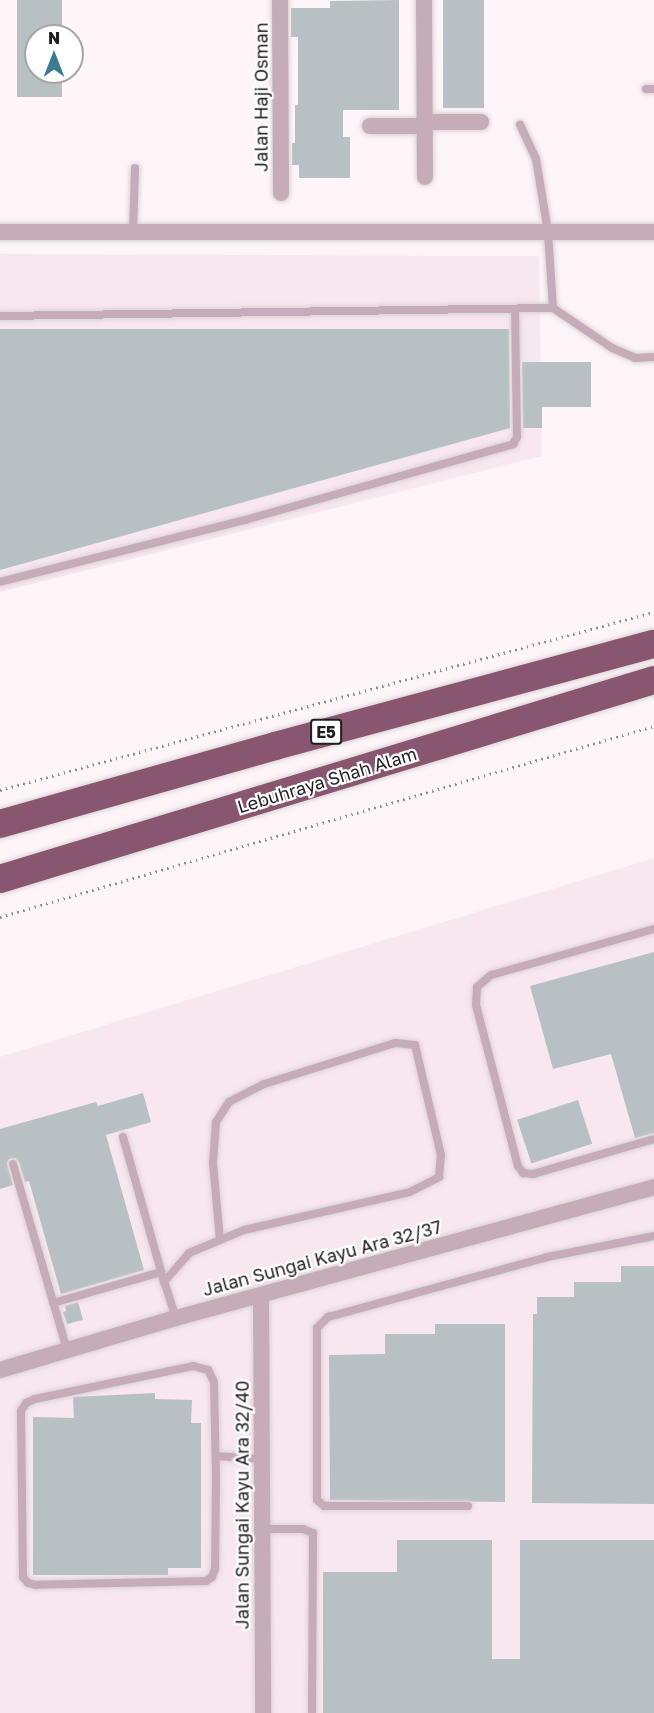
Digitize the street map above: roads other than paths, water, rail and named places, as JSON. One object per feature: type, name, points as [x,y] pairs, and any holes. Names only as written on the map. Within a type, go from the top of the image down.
[{"type":"highway","name":"E5","points":[[0,824],[654,644]]},
{"type":"highway","name":"Lebuhraya Shah Alam","points":[[8,878],[654,680]]},
{"type":"highway","points":[[0,818],[58,807]]},
{"type":"street","name":"Jalan Haji Osman","points":[[280,0],[281,193]]},
{"type":"street","points":[[424,0],[425,177]]},
{"type":"street","points":[[370,126],[481,122]]},
{"type":"street","points":[[0,232],[654,232]]},
{"type":"street","name":"Jalan Sungai Kayu Ara 32/37","points":[[0,1370],[176,1318],[654,1187]]},
{"type":"street","name":"Jalan Sungai Kayu Ara 32/40","points":[[261,1296],[263,1713]]},
{"type":"lane","points":[[520,125],[536,159],[548,232],[553,308]]},
{"type":"lane","points":[[133,232],[135,168]]},
{"type":"lane","points":[[0,316],[553,308],[612,348],[635,358],[654,357]]},
{"type":"lane","points":[[0,582],[245,520],[513,444],[517,436],[515,310]]},
{"type":"lane","points":[[654,929],[490,975],[477,987],[476,1005],[518,1166],[523,1173],[533,1174],[654,1139]]},
{"type":"lane","points":[[164,1282],[189,1253],[244,1230],[410,1192],[439,1177],[441,1155],[415,1045],[395,1043],[264,1084],[228,1102],[216,1122],[213,1163],[219,1240]]},
{"type":"lane","points":[[123,1137],[176,1318]]},
{"type":"lane","points":[[13,1164],[66,1350]]},
{"type":"lane","points":[[468,1506],[324,1506],[317,1500],[317,1328],[328,1317],[547,1257],[654,1236]]},
{"type":"lane","points":[[53,1303],[161,1272]]},
{"type":"lane","points":[[193,1366],[208,1370],[214,1382],[216,1456],[215,1569],[212,1577],[206,1581],[28,1583],[24,1577],[21,1411],[26,1403],[34,1399],[193,1366]]},
{"type":"lane","points":[[216,1456],[261,1459]]},
{"type":"lane","points":[[262,1529],[303,1529],[313,1533],[312,1713]]}]
